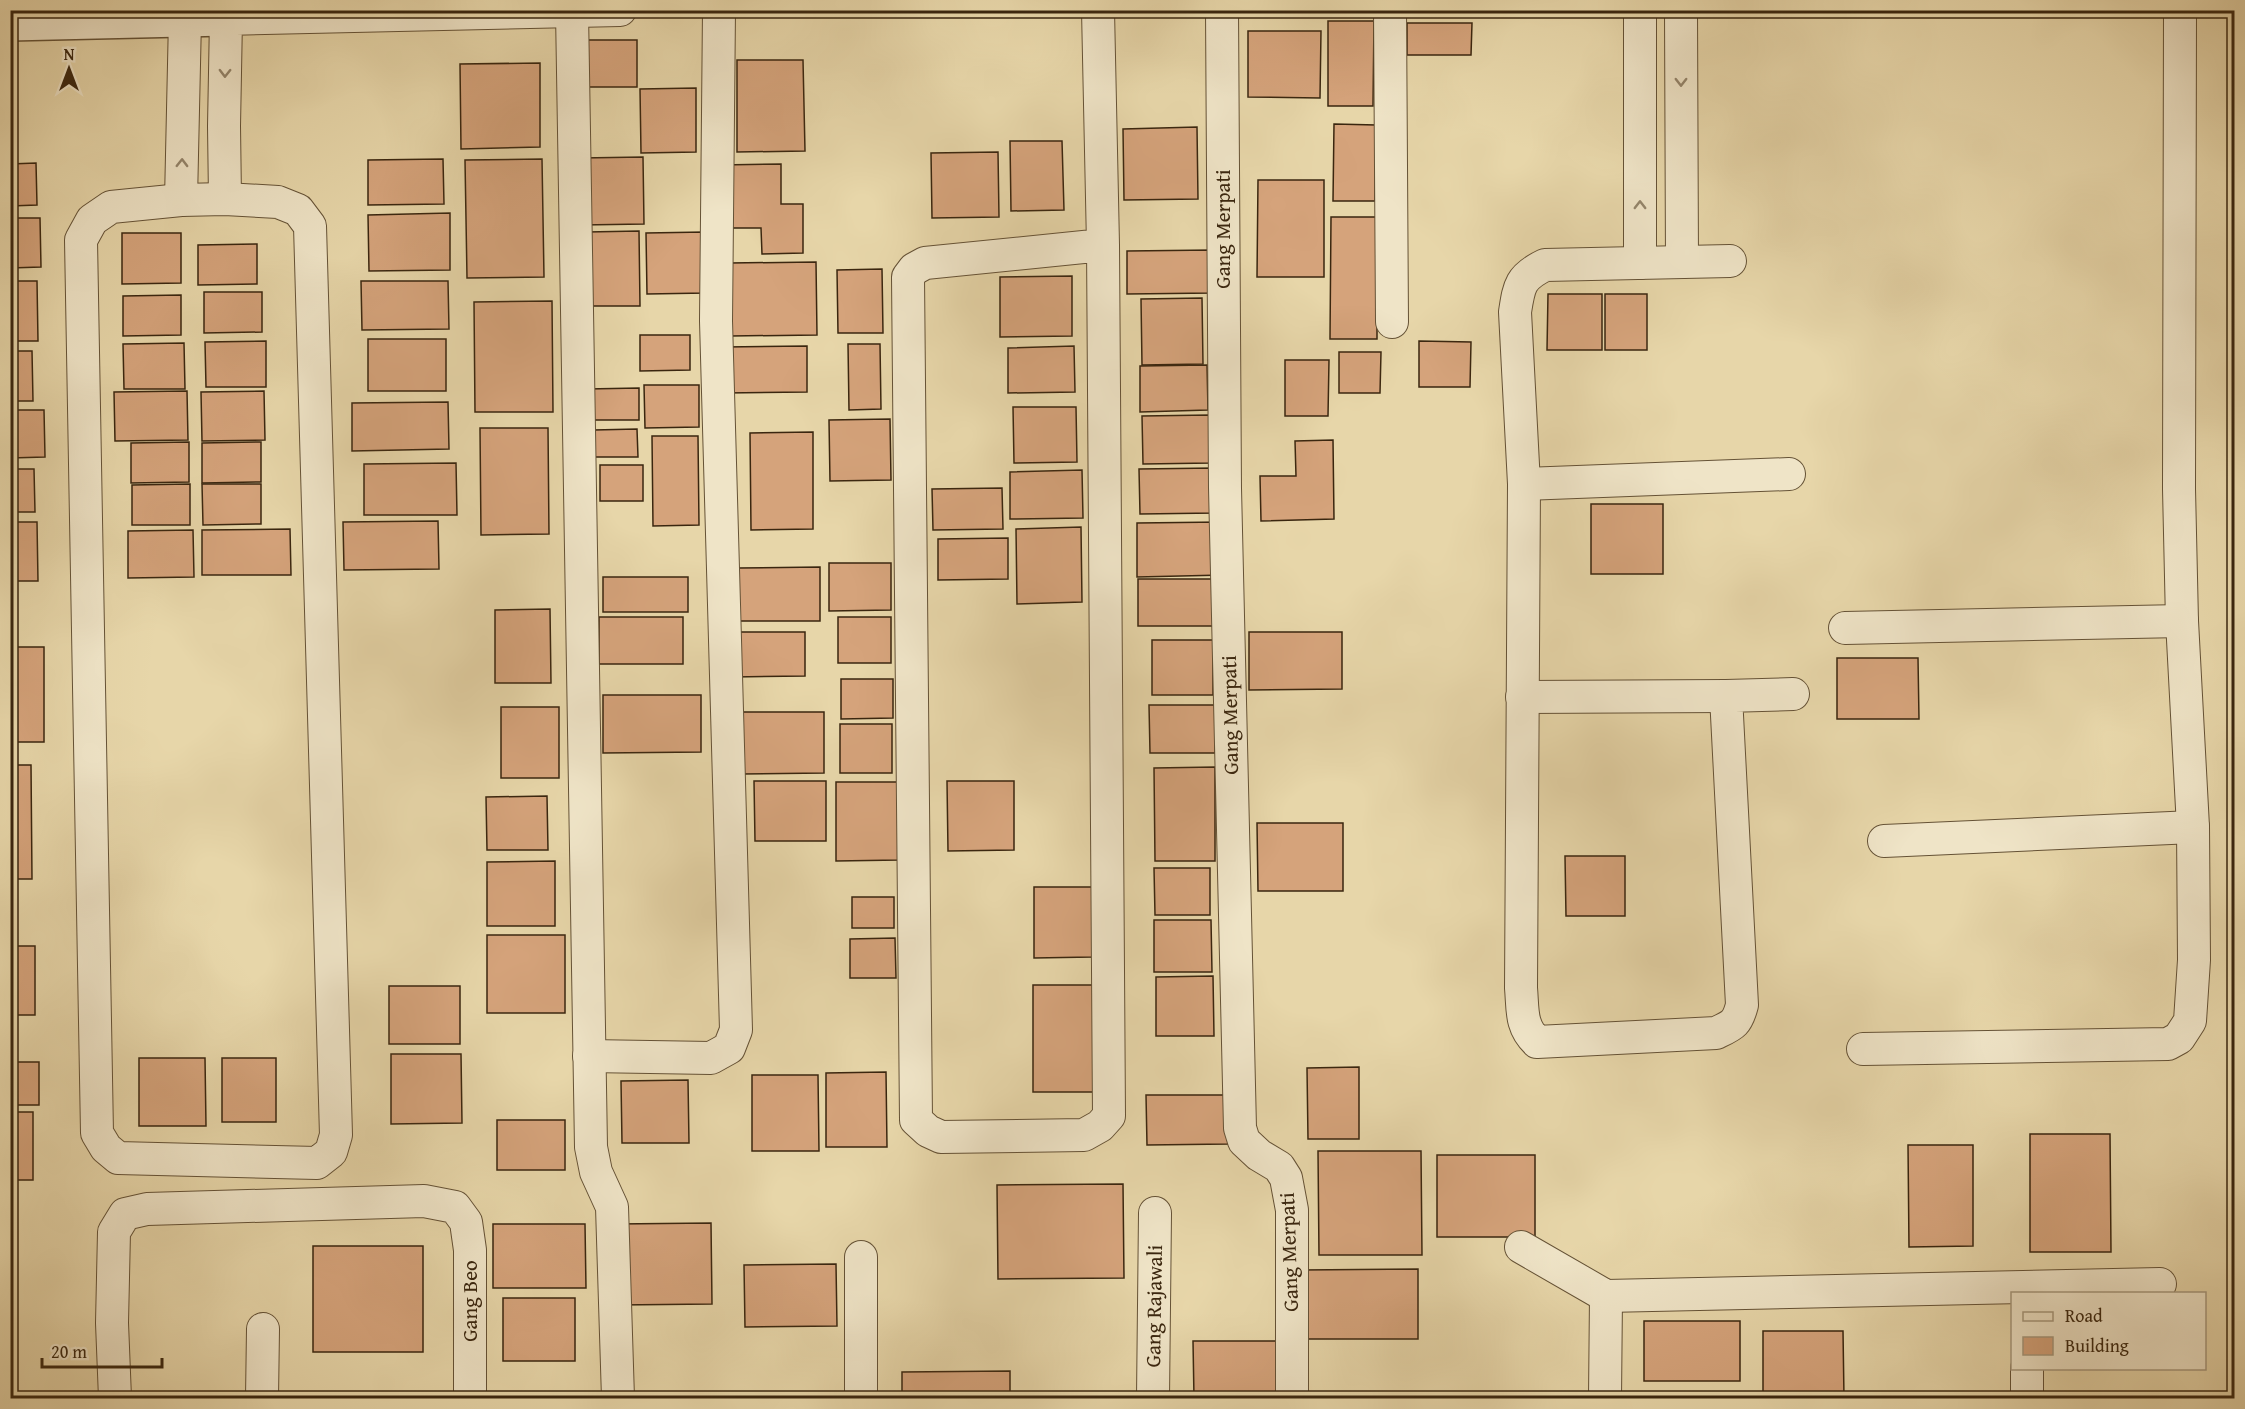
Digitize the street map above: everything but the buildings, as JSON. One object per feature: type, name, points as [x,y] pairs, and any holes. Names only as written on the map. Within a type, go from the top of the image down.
[{"type":"street","points":[[10,24],[185,15],[620,10]]},
{"type":"street","points":[[589,1056],[711,1058],[729,1048],[736,1030],[716,321],[719,10]]},
{"type":"street","points":[[1098,10],[1103,245],[1109,1116],[1100,1126],[1084,1135],[941,1137],[928,1131],[916,1120],[908,277],[914,269],[925,263],[1103,245]]},
{"type":"street","name":"Gang Merpati","points":[[1222,10],[1225,488],[1240,1128],[1244,1141],[1259,1155],[1279,1167],[1286,1178],[1292,1210],[1292,1398]]},
{"type":"street","points":[[1390,10],[1392,322]]},
{"type":"street","points":[[1640,10],[1640,263]]},
{"type":"street","points":[[1681,10],[1682,262]]},
{"type":"street","points":[[1863,1049],[2169,1044],[2179,1038],[2190,1021],[2194,960],[2193,827],[2182,621],[2179,489],[2180,10]]},
{"type":"street","points":[[572,12],[591,1147],[596,1172],[612,1207],[618,1398]]},
{"type":"street","points":[[181,200],[185,15]]},
{"type":"street","points":[[225,199],[226,15]]},
{"type":"street","points":[[225,199],[278,202],[298,210],[310,226],[336,1135],[331,1152],[317,1163],[118,1158],[106,1148],[97,1133],[81,240],[92,220],[111,207],[181,200],[225,199]]},
{"type":"street","points":[[1726,696],[1742,1005],[1738,1019],[1731,1026],[1716,1032],[1537,1042],[1527,1032],[1523,1018],[1521,988],[1524,484],[1515,312],[1519,285],[1530,272],[1545,265],[1730,261]]},
{"type":"street","points":[[1524,484],[1789,474]]},
{"type":"street","points":[[1845,628],[2182,621]]},
{"type":"street","points":[[1522,697],[1793,694]]},
{"type":"street","points":[[1884,841],[2193,827]]},
{"type":"street","name":"Gang Beo","points":[[115,1398],[112,1323],[114,1232],[125,1214],[147,1209],[424,1201],[455,1207],[466,1222],[470,1250],[470,1398]]},
{"type":"street","name":"Gang Rajawali","points":[[1153,1398],[1155,1213]]},
{"type":"street","points":[[1521,1247],[1606,1296],[2026,1290],[2160,1284]]},
{"type":"street","points":[[861,1257],[861,1398]]},
{"type":"street","points":[[1605,1398],[1606,1296]]},
{"type":"street","points":[[262,1398],[263,1329]]},
{"type":"street","points":[[2027,1370],[2027,1398]]}]
